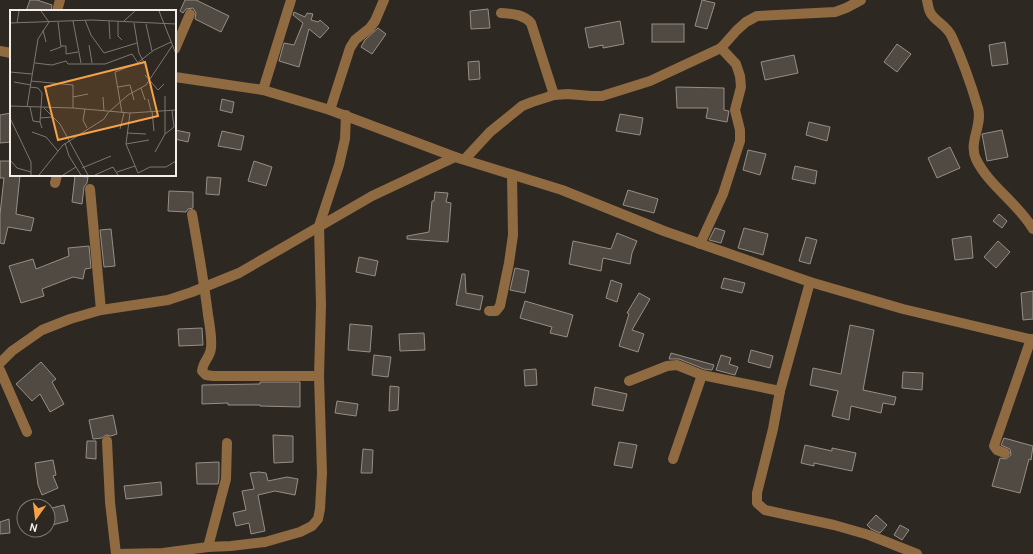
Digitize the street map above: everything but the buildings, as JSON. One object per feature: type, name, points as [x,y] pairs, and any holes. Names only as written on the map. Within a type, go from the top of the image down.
[{"type":"street","points":[[57,10],[60,0]]},
{"type":"street","points":[[263,90],[291,0]]},
{"type":"street","points":[[330,110],[350,48],[355,40],[370,28],[375,21],[384,0]]},
{"type":"street","points":[[0,363],[12,351],[42,330],[70,319],[101,310],[168,300],[239,273],[372,196],[460,158],[522,106],[554,96],[568,94],[602,96],[650,81],[721,48],[742,26],[757,16],[835,12],[861,0]]},
{"type":"street","points":[[928,0],[930,13],[947,28],[951,35],[978,110],[976,133],[972,146],[976,160],[985,174],[1023,215],[1033,229]]},
{"type":"street","points":[[501,13],[518,15],[527,18],[531,23],[554,96]]},
{"type":"street","points":[[176,47],[190,14]]},
{"type":"street","points":[[700,244],[723,194],[740,141],[740,130],[735,110],[741,87],[740,76],[736,64],[721,48]]},
{"type":"street","points":[[0,51],[10,53]]},
{"type":"street","points":[[176,77],[263,90],[330,110],[460,158],[562,190],[656,228],[810,282],[903,309],[1032,339],[994,446],[996,450],[1005,453]]},
{"type":"street","points":[[107,441],[110,502],[117,554],[163,553],[264,542],[300,532],[312,526],[318,519],[322,473],[319,226],[339,165],[347,127],[346,116]]},
{"type":"street","points":[[478,144],[480,164]]},
{"type":"street","points":[[489,311],[496,311],[500,306],[509,263],[512,235],[512,175]]},
{"type":"street","points":[[90,189],[101,310]]},
{"type":"street","points":[[192,214],[205,287],[211,341],[211,350],[203,364],[202,371],[206,375],[213,376],[320,376]]},
{"type":"street","points":[[810,282],[780,391],[765,466],[757,493],[757,503],[765,510],[834,524],[869,535],[917,554]]},
{"type":"street","points":[[629,381],[672,364],[702,375],[780,391]]},
{"type":"street","points":[[0,370],[28,432]]},
{"type":"street","points":[[673,459],[702,375]]},
{"type":"street","points":[[208,547],[224,488],[227,443]]}]
